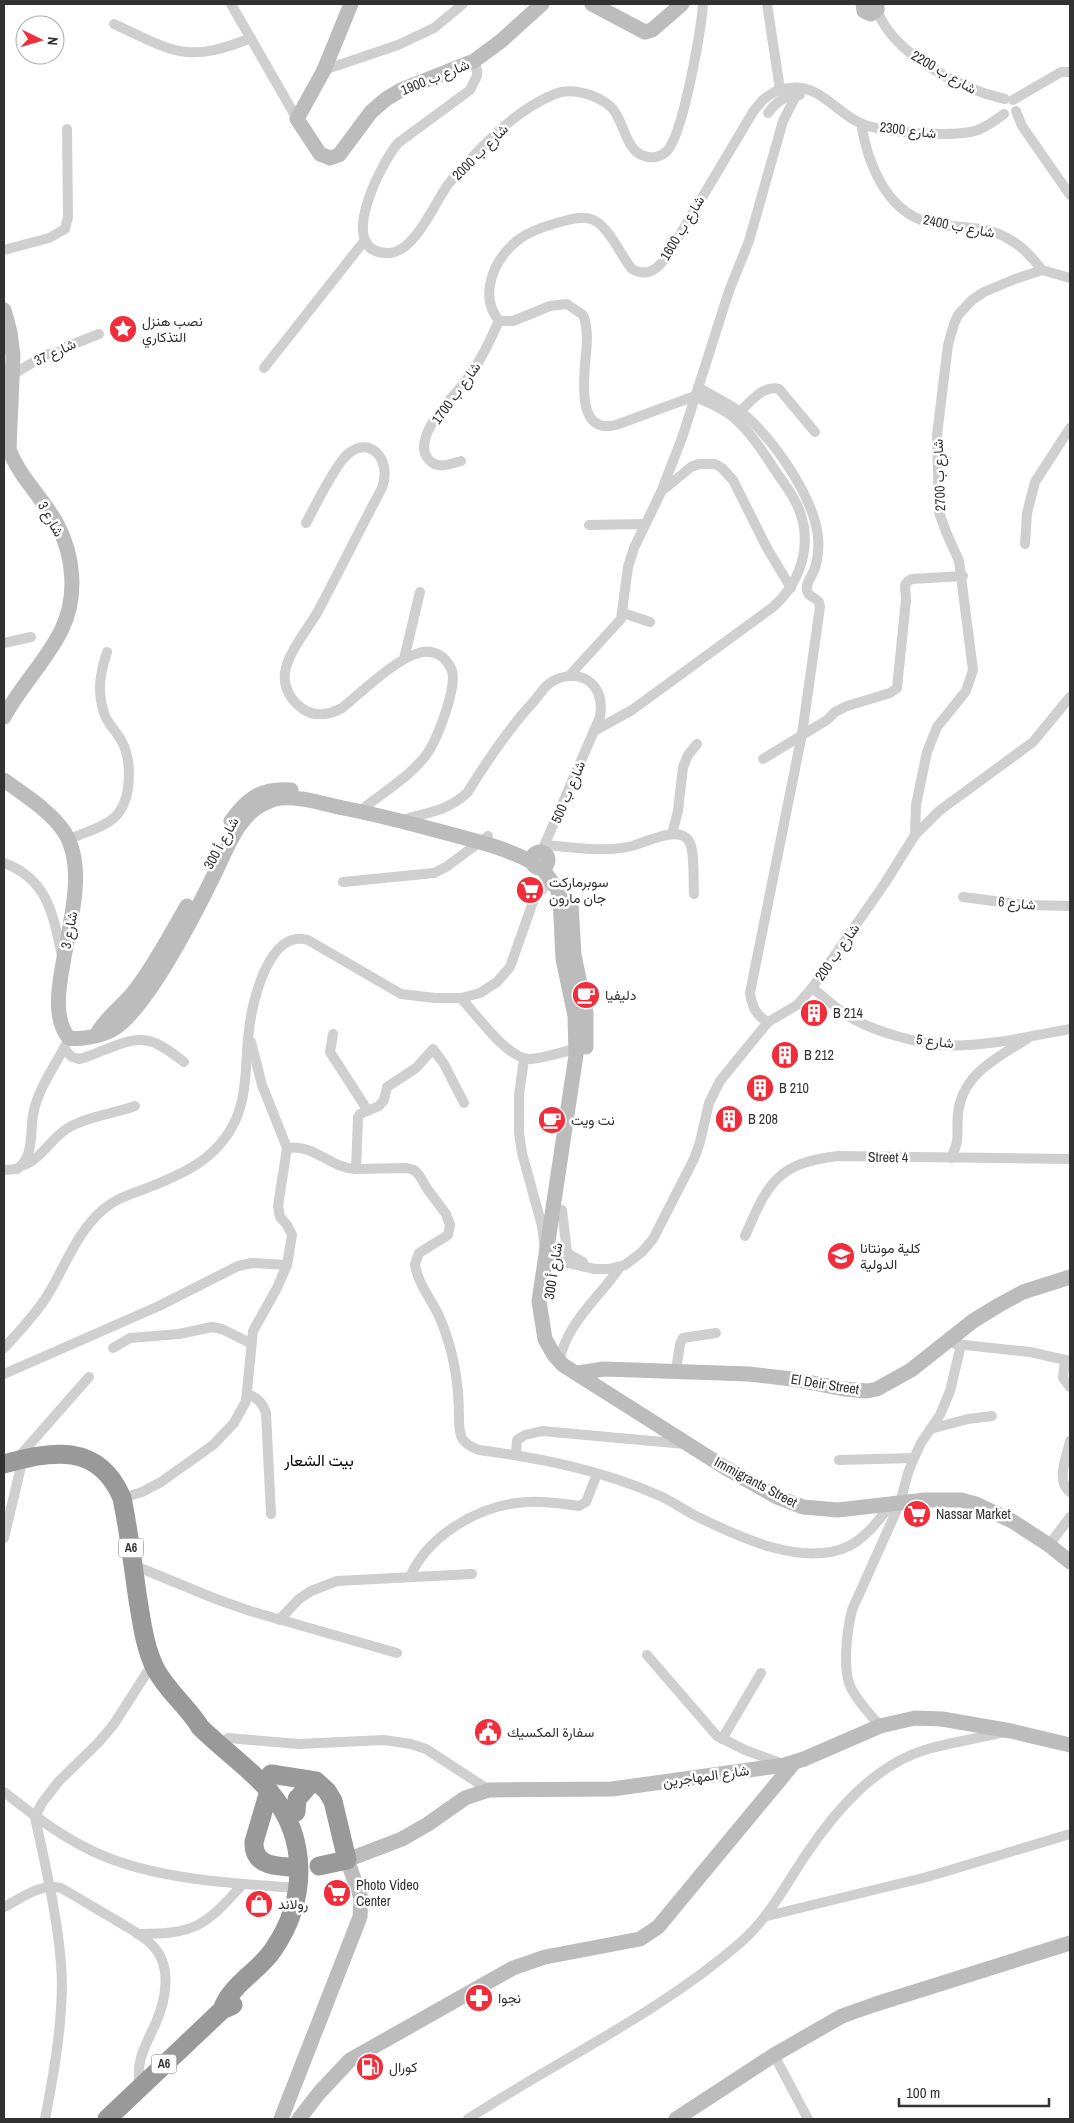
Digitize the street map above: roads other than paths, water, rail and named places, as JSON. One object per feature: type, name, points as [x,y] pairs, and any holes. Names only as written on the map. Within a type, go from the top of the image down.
[{"type":"highway","name":"A6","points":[[14,1461],[60,1453],[80,1457],[106,1472],[112,1479],[122,1498],[143,1628],[153,1663],[166,1686],[207,1734],[270,1783],[294,1837],[299,1862],[295,1908],[274,1950],[228,1997],[222,2010]]},
{"type":"highway","name":"A6","points":[[107,2119],[222,2010],[231,2006],[256,1984],[283,1954],[298,1928],[306,1902],[308,1873],[304,1836],[296,1812],[228,1738],[204,1721],[197,1720]]},
{"type":"highway","points":[[296,1812],[297,1799],[313,1781]]},
{"type":"highway","points":[[289,1867],[271,1866],[259,1860],[254,1847],[270,1783],[313,1781],[323,1787],[333,1802],[348,1860],[319,1866]]},
{"type":"highway","points":[[257,1834],[263,1828],[273,1826],[294,1837]]},
{"type":"street","points":[[231,4],[297,119]]},
{"type":"street","points":[[297,119],[324,70],[351,4]]},
{"type":"street","points":[[324,70],[398,44],[434,28],[463,4]]},
{"type":"street","name":"شارع ب 1900","points":[[297,119],[320,154],[334,158],[345,148],[371,112],[386,99],[401,90],[474,61],[501,41],[542,4]]},
{"type":"street","points":[[592,4],[645,32],[652,30],[682,4]]},
{"type":"street","name":"شارع ب 2000","points":[[365,240],[370,247],[383,253],[392,253],[404,248],[422,228],[446,186],[486,143],[515,118],[538,102],[556,93],[568,91],[581,93],[611,107],[617,115],[628,141],[642,156],[651,157],[666,152],[678,132],[703,4]]},
{"type":"street","points":[[767,4],[780,89],[796,87],[809,89],[832,104]]},
{"type":"street","name":"شارع ب 2200","points":[[873,8],[902,45],[926,64],[970,89],[990,96],[1008,107]]},
{"type":"street","points":[[114,24],[180,52],[214,51],[251,38]]},
{"type":"street","points":[[264,368],[365,240],[363,227],[366,204],[375,179],[386,159],[395,147],[409,134],[470,90],[477,70],[474,61]]},
{"type":"street","points":[[1070,72],[1061,72],[1023,93],[1008,107],[1070,195]]},
{"type":"street","name":"شارع ب 1600","points":[[499,321],[493,314],[489,303],[492,274],[499,261],[517,241],[550,224],[569,219],[590,218],[598,222],[632,268],[638,272],[646,273],[654,270],[662,263],[753,112],[763,99],[780,89]]},
{"type":"street","points":[[768,113],[780,100],[797,94],[832,104]]},
{"type":"street","points":[[406,818],[448,807],[467,793],[519,717],[550,683],[569,676],[621,619],[628,567],[682,438],[729,291],[749,241],[787,112],[797,94]]},
{"type":"street","name":"شارع 2300","points":[[832,104],[860,123],[937,134],[964,133],[989,125],[1008,107]]},
{"type":"street","points":[[753,112],[768,113],[777,121],[780,135]]},
{"type":"street","name":"شارع ب 2400","points":[[860,123],[866,150],[877,177],[886,191],[908,213],[926,222],[979,228],[1004,235],[1024,248],[1042,270]]},
{"type":"street","points":[[4,250],[49,238],[65,229],[68,217],[67,128]]},
{"type":"street","points":[[1042,270],[1070,278]]},
{"type":"street","name":"شارع ب 2700","points":[[914,835],[916,805],[927,752],[937,727],[966,691],[972,677],[973,661],[963,576],[956,551],[946,532],[939,512],[937,434],[948,345],[958,315],[972,300],[984,292],[1042,270]]},
{"type":"street","points":[[499,321],[513,321],[550,306],[567,304],[583,314],[587,335],[584,393],[589,417],[596,424],[606,427],[616,425],[696,392],[740,412],[758,428],[806,495],[818,536],[818,553],[815,569],[806,588],[808,593],[819,602],[820,607],[802,734],[751,981],[750,993],[754,1009],[759,1018],[768,1022]]},
{"type":"street","name":"شارع 3","points":[[4,310],[10,332],[13,356],[9,449],[13,460],[48,507],[59,528],[71,562],[72,580],[71,603],[62,630],[4,717]]},
{"type":"street","name":"شارع ب 1700","points":[[461,461],[441,466],[434,464],[424,451],[424,443],[443,406],[462,387],[483,356],[499,321]]},
{"type":"street","name":"شارع 37","points":[[12,372],[17,372],[45,355],[59,352],[99,334]]},
{"type":"street","points":[[740,412],[766,389],[772,387],[778,389],[815,432]]},
{"type":"street","points":[[594,731],[632,710],[767,612],[786,595],[798,575],[804,550],[804,530],[801,516],[794,500],[750,436],[730,414],[696,392]]},
{"type":"street","points":[[750,436],[758,428]]},
{"type":"street","points":[[1025,544],[1027,513],[1035,482],[1070,428]]},
{"type":"street","points":[[306,523],[347,456],[360,449],[367,448],[378,452],[382,458],[385,471],[382,488],[317,612],[287,663],[285,682],[292,699],[306,711],[315,714],[334,712],[342,708],[404,659],[422,652],[438,654],[449,664],[452,672],[452,688],[440,730],[428,752],[418,764],[363,809]]},
{"type":"street","points":[[661,492],[691,467],[707,463],[722,468],[733,480],[766,548],[791,588]]},
{"type":"street","points":[[589,525],[645,524]]},
{"type":"street","points":[[763,758],[827,720],[835,712],[890,693],[897,688],[906,600],[905,585],[908,581],[963,576]]},
{"type":"street","points":[[404,659],[420,592]]},
{"type":"street","points":[[623,613],[650,622]]},
{"type":"street","points":[[4,643],[31,637]]},
{"type":"street","points":[[68,840],[104,825],[116,815],[122,808],[127,790],[126,750],[104,713],[99,690],[100,671],[106,652]]},
{"type":"street","name":"شارع ب 500","points":[[540,858],[594,731],[601,709],[599,695],[590,682],[581,677],[569,676]]},
{"type":"street","name":"شارع ب 200","points":[[550,1259],[603,1270],[620,1267],[637,1257],[652,1239],[698,1151],[705,1116],[715,1090],[768,1022],[797,1005],[812,988],[885,883],[914,835],[939,811],[1034,742],[1053,721],[1070,697]]},
{"type":"street","points":[[672,834],[678,811],[682,767],[688,755],[697,744]]},
{"type":"street","name":"شارع 3","points":[[4,780],[50,816],[64,832],[75,861],[73,918],[63,960]]},
{"type":"street","name":"شارع أ 300","points":[[66,1044],[97,1034],[108,1018],[133,994],[163,955],[191,899],[222,847],[229,825],[250,799],[268,791],[290,790],[484,839],[508,842],[540,858],[556,873],[565,886],[571,903],[567,915],[563,959],[574,984],[575,1016],[581,1049],[562,1210],[539,1301],[542,1318]]},
{"type":"street","points":[[540,858],[630,847],[672,834],[684,836],[691,844],[694,894]]},
{"type":"street","points":[[343,882],[434,873],[446,867],[484,839]]},
{"type":"street","name":"شارع أ 300","points":[[540,858],[560,896],[567,915]]},
{"type":"street","points":[[4,863],[22,871],[46,897],[63,960],[59,1018],[66,1044],[72,1057],[79,1059],[129,1042],[145,1040],[156,1043],[184,1062]]},
{"type":"street","points":[[4,1348],[37,1311],[87,1227],[99,1212],[123,1196],[186,1172],[207,1158],[224,1140],[234,1124],[241,1106],[249,1029],[254,1004],[270,959],[285,942],[300,937],[314,943],[401,994],[435,998],[461,998],[480,993],[497,982],[510,967],[532,904],[540,891],[551,880]]},
{"type":"street","name":"شارع 6","points":[[963,897],[1025,905],[1070,906]]},
{"type":"street","name":"شارع 5","points":[[812,988],[852,1019],[864,1025],[918,1041],[942,1045],[970,1044],[1070,1029]]},
{"type":"street","points":[[461,998],[516,1056],[524,1059],[538,1058],[581,1049]]},
{"type":"street","points":[[122,1498],[142,1492],[161,1482],[213,1445],[225,1434],[237,1418],[244,1408],[247,1394],[250,1343],[255,1326],[277,1288],[286,1265],[292,1235],[280,1216],[278,1206],[287,1148],[262,1085],[249,1029]]},
{"type":"street","points":[[333,1034],[330,1052],[368,1111]]},
{"type":"street","points":[[951,1158],[958,1143],[958,1113],[963,1093],[970,1079],[1031,1036]]},
{"type":"street","points":[[21,1167],[32,1136],[36,1104],[66,1044]]},
{"type":"street","points":[[356,1169],[357,1119],[360,1114],[382,1103],[387,1087],[416,1068],[434,1048],[464,1103]]},
{"type":"street","name":"شارع أ 300","points":[[550,1259],[571,1095],[581,1049]]},
{"type":"street","points":[[524,1059],[518,1095],[519,1133],[522,1153],[550,1259]]},
{"type":"street","points":[[4,1170],[14,1170],[28,1164],[70,1126],[135,1106]]},
{"type":"street","points":[[958,1143],[967,1158]]},
{"type":"street","points":[[287,1148],[295,1147],[316,1152],[339,1167],[356,1169],[407,1168],[414,1170],[419,1174],[446,1214],[450,1225],[449,1234],[419,1252],[415,1264],[449,1342],[458,1386],[460,1427],[463,1439],[467,1445],[478,1450],[558,1462],[597,1474],[659,1495],[696,1516],[729,1531],[764,1544],[810,1555],[832,1552],[849,1546],[866,1535],[896,1504]]},
{"type":"street","name":"Street 4","points":[[746,1236],[754,1214],[773,1182],[784,1172],[799,1163],[813,1159],[838,1156],[1070,1159]]},
{"type":"street","points":[[562,1210],[567,1252],[573,1257],[603,1270]]},
{"type":"street","points":[[4,1374],[159,1306],[238,1266],[252,1263],[286,1265]]},
{"type":"street","points":[[559,1362],[564,1344],[578,1320],[620,1267]]},
{"type":"street","name":"El Deir Street","points":[[578,1373],[604,1369],[676,1370],[772,1376],[844,1389],[867,1391],[877,1388],[911,1370],[973,1321],[1023,1292],[1070,1278]]},
{"type":"street","name":"Immigrants Street","points":[[542,1318],[545,1339],[559,1362],[569,1370],[578,1373],[688,1444],[777,1497],[803,1507],[838,1510],[938,1499],[961,1500],[976,1504],[1012,1521],[1070,1562]]},
{"type":"street","points":[[113,1348],[130,1338],[179,1334],[212,1327],[222,1329],[250,1343]]},
{"type":"street","points":[[676,1370],[680,1344],[683,1338],[716,1333]]},
{"type":"street","points":[[944,1344],[1030,1352],[1068,1360],[1063,1378],[1070,1387]]},
{"type":"street","points":[[880,1726],[850,1686],[848,1676],[848,1626],[852,1610],[914,1458],[940,1415],[950,1391],[961,1345]]},
{"type":"street","points":[[4,1538],[14,1461],[89,1377]]},
{"type":"street","points":[[247,1394],[254,1396],[266,1413],[272,1514]]},
{"type":"street","points":[[930,1429],[968,1419],[992,1416]]},
{"type":"street","points":[[516,1455],[517,1440],[525,1435],[542,1431],[688,1444]]},
{"type":"street","points":[[1070,1441],[1062,1478],[1064,1486],[1070,1492]]},
{"type":"street","points":[[839,1460],[914,1458]]},
{"type":"street","points":[[410,1577],[418,1562],[433,1545],[457,1525],[496,1508],[516,1503],[537,1501],[583,1505],[597,1474]]},
{"type":"street","points":[[1049,1546],[1070,1517]]},
{"type":"street","points":[[133,1565],[216,1599],[279,1620],[397,1653]]},
{"type":"street","points":[[279,1620],[298,1599],[324,1585],[337,1581],[472,1574]]},
{"type":"street","points":[[299,2119],[319,2093],[350,2060],[514,1968],[545,1956],[630,1941],[650,1934],[658,1927],[789,1764],[722,1739],[697,1714],[647,1655]]},
{"type":"street","points":[[44,2119],[62,2003],[62,1965],[51,1886],[34,1817],[59,1781],[98,1743],[114,1724],[153,1663]]},
{"type":"street","points":[[722,1739],[761,1673]]},
{"type":"street","name":"شارع المهاجرين","points":[[348,1860],[402,1839],[466,1798],[489,1790],[612,1789],[789,1764],[880,1726],[915,1718],[942,1719],[1011,1731],[1070,1745]]},
{"type":"street","points":[[468,2119],[670,1995],[725,1955],[767,1916],[809,1850],[850,1798],[877,1775],[901,1759],[926,1749],[1011,1731]]},
{"type":"street","points":[[228,1738],[299,1744],[384,1740],[411,1744],[426,1749],[489,1790]]},
{"type":"street","points":[[4,1792],[34,1817],[89,1850],[121,1863],[158,1872],[242,1884],[298,1888]]},
{"type":"street","points":[[767,1916],[927,1877],[1070,1834]]},
{"type":"street","points":[[281,2119],[360,1917],[361,1898],[348,1860]]},
{"type":"street","points":[[137,1934],[171,1934],[190,1929],[204,1922],[215,1913],[242,1884]]},
{"type":"street","points":[[4,1907],[40,1888],[51,1886],[61,1888],[148,1940],[157,1951],[165,1971],[166,1984],[160,2013],[140,2058],[138,2074],[140,2086]]},
{"type":"street","points":[[676,2119],[774,2055],[835,2020],[876,2004],[1070,1944]]},
{"type":"street","points":[[774,2055],[808,2119]]},
{"type":"place","name":"نصب هنزل التذكاري","points":[[123,329]]},
{"type":"place","name":"سوبرماركت جان مارون","points":[[530,890]]},
{"type":"place","name":"دليفيا","points":[[586,995]]},
{"type":"place","name":"B 214","points":[[814,1013]]},
{"type":"place","name":"B 212","points":[[785,1055]]},
{"type":"place","name":"B 210","points":[[760,1088]]},
{"type":"place","name":"B 208","points":[[729,1119]]},
{"type":"place","name":"نت ويت","points":[[552,1120]]},
{"type":"place","name":"كلية مونتانا الدولية","points":[[841,1256]]},
{"type":"place","name":"Nassar Market","points":[[917,1514]]},
{"type":"place","name":"سفارة المكسيك","points":[[488,1732]]},
{"type":"place","name":"Photo Video Center","points":[[337,1893]]},
{"type":"place","name":"رولاند","points":[[259,1904]]},
{"type":"place","name":"نجوا","points":[[479,1998]]},
{"type":"place","name":"كورال","points":[[370,2067]]},
{"type":"district","name":"بيت الشعار","points":[[319,1460]]}]
